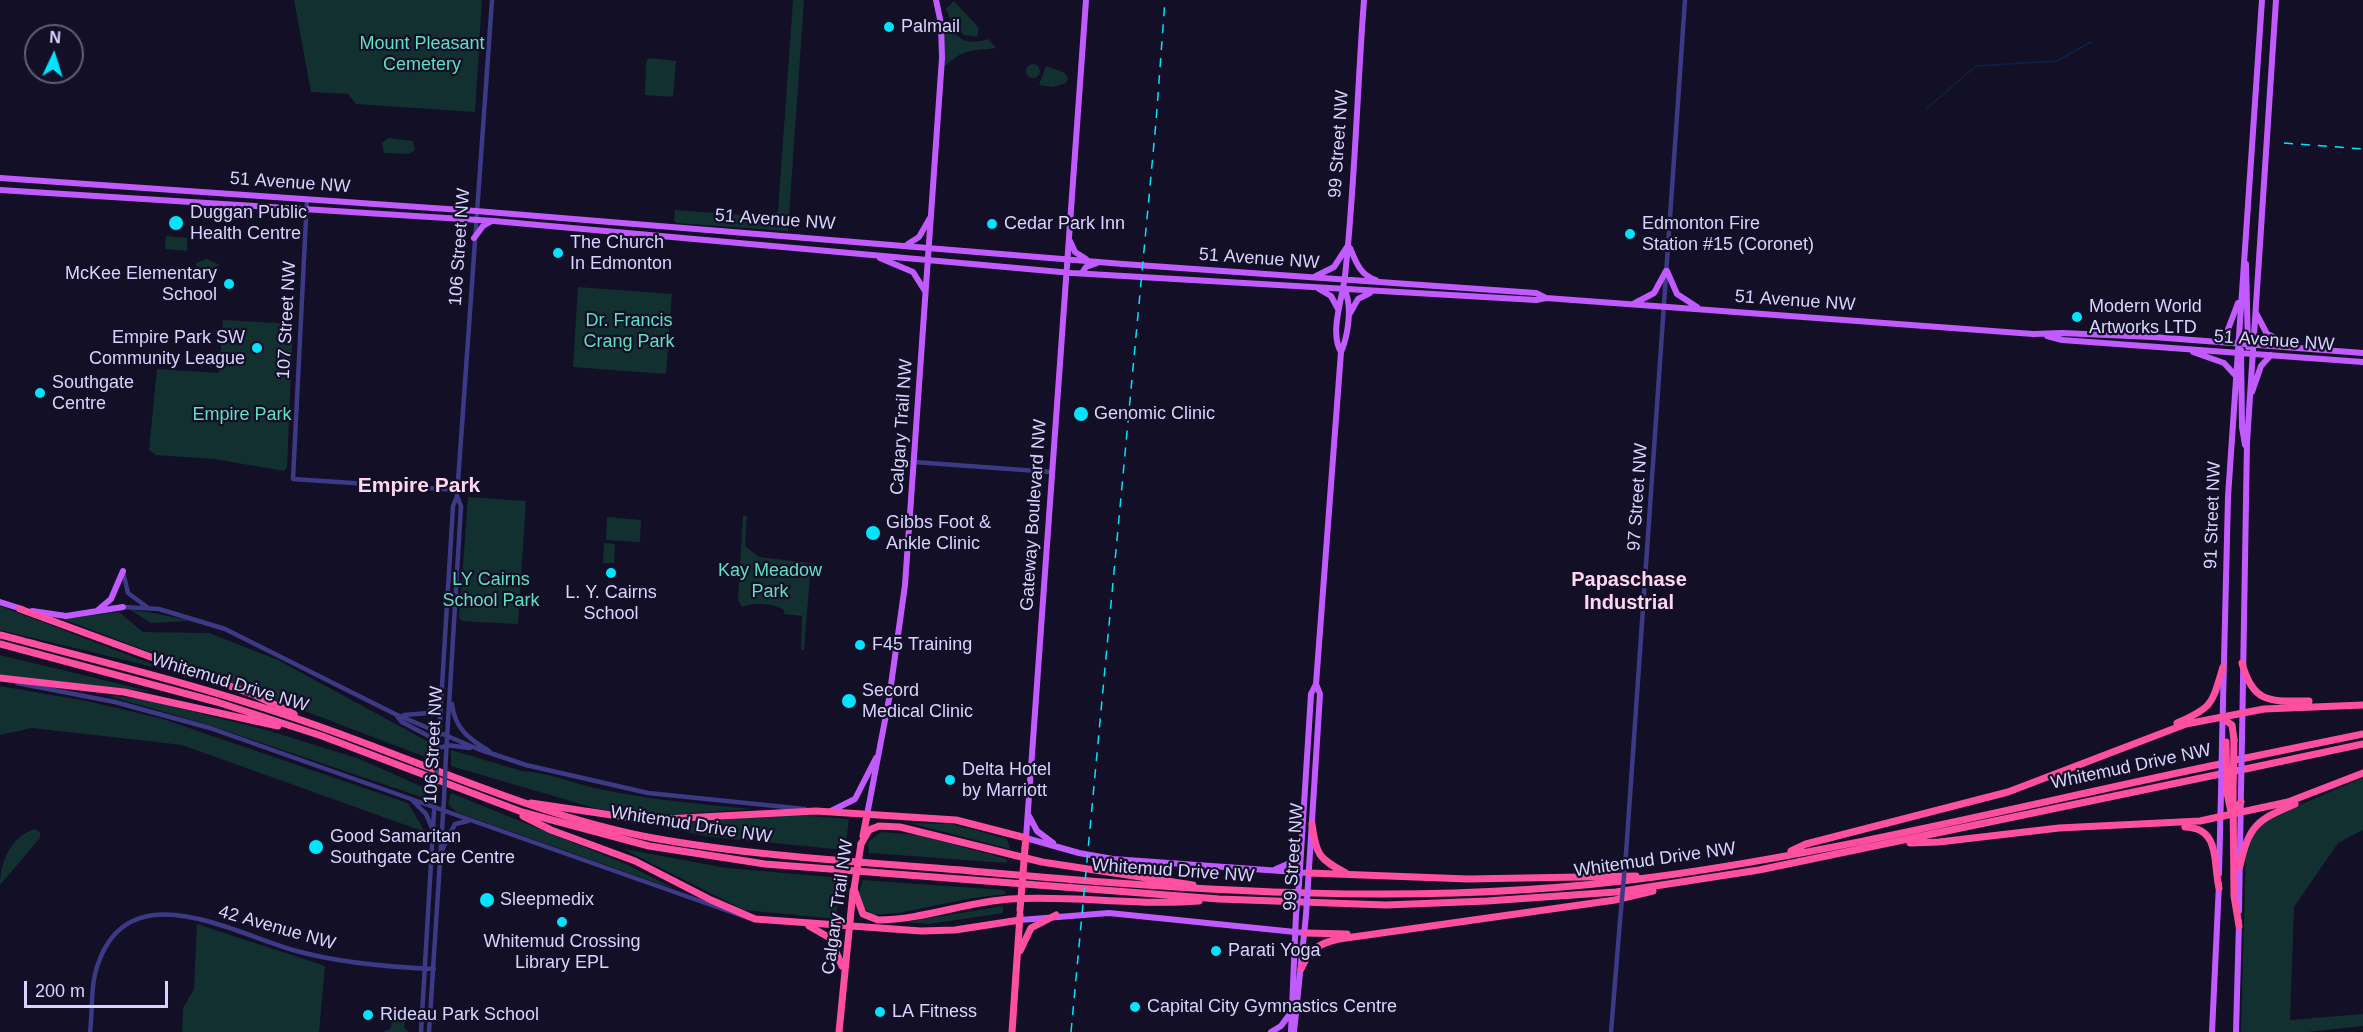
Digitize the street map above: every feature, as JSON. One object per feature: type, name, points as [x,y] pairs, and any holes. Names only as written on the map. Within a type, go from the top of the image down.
[{"type":"highway","points":[[20,609],[257,696],[323,728]]},
{"type":"highway","name":"Whitemud Drive NW","points":[[0,635],[159,676],[323,728],[523,803],[619,830],[711,847],[1219,890],[1421,896],[1542,889],[1651,877],[1778,857],[2363,734]]},
{"type":"highway","name":"Whitemud Drive NW","points":[[0,644],[217,702],[322,736],[499,804],[573,828],[649,846],[742,861],[854,871],[1219,899],[1315,904],[1450,903],[1587,894],[1678,884],[1893,843],[2363,744]]},
{"type":"highway","points":[[2242,663],[2250,687],[2256,693],[2269,699],[2363,703]]},
{"type":"highway","points":[[2114,751],[2204,709],[2216,695],[2223,667]]},
{"type":"highway","points":[[0,679],[141,695],[322,736]]},
{"type":"highway","points":[[1778,857],[1806,844],[2008,792],[2186,724],[2242,713],[2310,705],[2363,703]]},
{"type":"highway","points":[[2222,718],[2232,724],[2231,792],[2237,813]]},
{"type":"highway","points":[[2222,734],[2231,741]]},
{"type":"highway","points":[[2240,866],[2247,836],[2258,822],[2363,773]]},
{"type":"highway","points":[[2165,825],[2221,817],[2280,804],[2325,789]]},
{"type":"highway","points":[[2239,926],[2234,896],[2237,813],[2241,802]]},
{"type":"highway","points":[[523,803],[542,803],[585,813],[645,820],[830,811],[956,820],[1026,838]]},
{"type":"highway","points":[[499,804],[551,830],[635,861],[711,900],[755,919],[944,931],[1020,920]]},
{"type":"highway","name":"Calgary Trail NW","points":[[839,1032],[849,926],[867,815]]},
{"type":"highway","points":[[1312,824],[1316,851],[1320,857],[1351,875]]},
{"type":"highway","points":[[861,844],[865,834],[872,828],[883,825],[900,827],[1042,862],[1219,890]]},
{"type":"highway","points":[[1893,843],[1939,842],[2059,828],[2165,825],[2196,827],[2207,834],[2214,850],[2219,888]]},
{"type":"highway","name":"Gateway Boulevard NW","points":[[1012,1032],[1026,838]]},
{"type":"highway","points":[[1309,873],[1468,879],[1613,875],[1651,877]]},
{"type":"highway","points":[[1301,969],[1310,953],[1325,942],[1615,900],[1678,884]]},
{"type":"highway","points":[[854,889],[863,914],[878,920],[1010,899],[1041,897],[1175,903],[1219,899]]},
{"type":"highway","points":[[1017,956],[1031,928],[1056,915]]},
{"type":"highway","points":[[804,923],[830,939],[836,948],[844,971]]},
{"type":"highway","points":[[1305,933],[1385,932]]},
{"type":"main road","name":"Calgary Trail NW","points":[[867,815],[900,626],[914,462],[942,48],[936,0]]},
{"type":"main road","name":"Gateway Boulevard NW","points":[[1026,838],[1086,0]]},
{"type":"main road","name":"99 Street NW","points":[[1341,352],[1337,340],[1338,315],[1340,297],[1344,289],[1348,244],[1364,0]]},
{"type":"main road","points":[[2247,457],[2242,427],[2238,344],[2262,0]]},
{"type":"main road","points":[[2250,344],[2255,309],[2276,0]]},
{"type":"main road","name":"51 Avenue NW","points":[[0,178],[476,211],[1100,262],[1536,293],[1546,298]]},
{"type":"main road","name":"51 Avenue NW","points":[[0,190],[494,221],[1067,272],[1315,288],[1536,300],[1546,298],[1664,306],[2040,335],[2062,340],[2363,362]]},
{"type":"main road","points":[[897,245],[909,244],[917,240],[931,215]]},
{"type":"main road","points":[[474,238],[483,226],[494,221]]},
{"type":"main road","points":[[1069,238],[1077,255],[1100,262]]},
{"type":"main road","points":[[1311,277],[1334,267],[1348,244]]},
{"type":"main road","points":[[1348,244],[1364,275],[1382,283]]},
{"type":"main road","points":[[874,255],[913,272],[926,294]]},
{"type":"main road","points":[[2244,258],[2248,272],[2252,354]]},
{"type":"main road","points":[[1082,273],[1086,267],[1100,262]]},
{"type":"main road","points":[[1632,304],[1654,293],[1667,271]]},
{"type":"main road","points":[[1667,271],[1677,294],[1700,309]]},
{"type":"main road","points":[[2217,342],[2224,337],[2232,324],[2242,285]]},
{"type":"main road","points":[[1315,288],[1334,299],[1338,315]]},
{"type":"main road","name":"99 Street NW","points":[[1292,1032],[1290,1011],[1311,693],[1316,684],[1341,352],[1345,342],[1347,319],[1348,296],[1344,289]]},
{"type":"main road","points":[[1347,319],[1358,299],[1376,291]]},
{"type":"main road","points":[[2255,309],[2262,329],[2270,337],[2305,348]]},
{"type":"main road","name":"51 Avenue NW","points":[[2040,335],[2062,333],[2363,352]]},
{"type":"main road","points":[[2175,348],[2224,363],[2232,368],[2235,377]]},
{"type":"main road","name":"91 Street NW","points":[[2222,734],[2228,497],[2235,377],[2239,353]]},
{"type":"main road","name":"91 Street NW","points":[[2212,1032],[2221,817],[2231,792],[2231,741],[2242,713],[2247,457],[2252,354]]},
{"type":"main road","points":[[2249,401],[2261,366],[2271,355]]},
{"type":"main road","points":[[90,613],[111,599],[123,571]]},
{"type":"main road","points":[[0,602],[20,609],[55,616],[123,608]]},
{"type":"main road","name":"99 Street NW","points":[[1292,1032],[1305,933],[1320,694],[1316,684]]},
{"type":"main road","points":[[830,811],[855,799],[878,755]]},
{"type":"main road","name":"91 Street NW","points":[[2231,792],[2241,802]]},
{"type":"main road","points":[[1027,812],[1034,826],[1044,837],[1060,847],[1079,853]]},
{"type":"main road","points":[[2236,1032],[2240,866],[2237,813]]},
{"type":"main road","points":[[1026,838],[1079,853],[1122,860],[1309,873]]},
{"type":"main road","points":[[1270,870],[1290,862],[1302,843]]},
{"type":"main road","points":[[1020,920],[1056,915],[1119,914],[1305,933]]},
{"type":"main road","points":[[1271,1032],[1284,1023],[1290,1011]]},
{"type":"street","name":"106 Street NW","points":[[421,1032],[453,506],[457,493],[492,0]]},
{"type":"street","name":"97 Street NW","points":[[1611,1032],[1626,854],[1685,0]]},
{"type":"street","name":"107 Street NW","points":[[307,199],[293,479],[457,493]]},
{"type":"street","points":[[914,462],[1052,472]]},
{"type":"street","name":"106 Street NW","points":[[429,1032],[461,506],[457,493]]},
{"type":"street","points":[[123,571],[128,593],[150,608]]},
{"type":"street","name":"Whitemud Drive NW","points":[[123,608],[150,608],[197,620],[395,714],[478,749]]},
{"type":"street","points":[[0,679],[96,697],[164,714],[435,807],[739,916],[755,919]]},
{"type":"street","points":[[395,714],[425,714],[431,710],[442,692]]},
{"type":"street","points":[[450,693],[457,726],[469,739],[500,757]]},
{"type":"street","points":[[395,714],[402,722],[438,741],[448,737]]},
{"type":"street","points":[[438,750],[447,745],[478,749],[563,776],[637,792],[816,811]]},
{"type":"street","points":[[411,800],[424,811],[434,831]]},
{"type":"street","points":[[441,852],[455,824],[472,821]]},
{"type":"street","name":"42 Avenue NW","points":[[90,1032],[96,970],[104,950],[119,932],[150,915],[184,914],[313,955],[434,969]]},
{"type":"green space","name":"Mount Pleasant Cemetery","points":[[294,0],[482,0],[475,112],[356,104],[348,94],[311,92]]},
{"type":"green space","points":[[793,0],[804,0],[788,231],[677,223],[674,220],[675,210],[770,217],[778,211]]},
{"type":"green space","points":[[954,1],[979,28],[977,37],[964,35],[952,23],[946,9]]},
{"type":"green space","points":[[944,23],[963,40],[973,42],[988,39],[996,48],[963,53],[944,67]]},
{"type":"green space","points":[[649,58],[676,61],[673,97],[645,95],[646,62]]},
{"type":"green space","points":[[1033,64],[1038,66],[1040,71],[1038,76],[1033,78],[1028,76],[1026,71],[1028,66]]},
{"type":"green space","points":[[1046,66],[1065,73],[1068,78],[1066,83],[1053,87],[1039,85]]},
{"type":"green space","points":[[388,138],[413,141],[415,150],[409,154],[384,153],[382,143]]},
{"type":"green space","points":[[166,236],[187,238],[187,251],[165,249]]},
{"type":"green space","points":[[207,259],[220,265],[198,274],[196,263]]},
{"type":"green space","name":"Dr. Francis Crang Park","points":[[578,287],[672,294],[666,374],[573,367]]},
{"type":"green space","name":"Empire Park","points":[[223,320],[293,324],[287,467],[284,471],[214,459],[155,455],[149,450],[157,369],[219,373]]},
{"type":"green space","name":"LY Cairns School Park","points":[[468,497],[526,501],[518,624],[462,621],[459,618]]},
{"type":"green space","name":"Kay Meadow Park","points":[[743,515],[747,516],[745,546],[759,557],[811,563],[804,650],[801,650],[802,616],[784,614],[784,610],[780,608],[763,604],[742,607],[738,600]]},
{"type":"green space","points":[[607,517],[641,520],[640,542],[606,540]]},
{"type":"green space","points":[[604,543],[615,544],[614,563],[603,563]]},
{"type":"green space","points":[[0,606],[170,671],[0,630]]},
{"type":"green space","points":[[130,610],[155,613],[190,621],[151,623]]},
{"type":"green space","points":[[119,612],[143,632],[209,633],[278,660],[427,741],[428,758],[63,619]]},
{"type":"green space","points":[[0,655],[153,692],[0,675]]},
{"type":"green space","points":[[0,686],[87,701],[163,719],[408,803],[425,832],[182,745],[32,728],[0,735]]},
{"type":"green space","points":[[105,695],[143,699],[270,731],[360,759],[427,789],[424,798],[209,725]]},
{"type":"green space","points":[[451,750],[522,771],[549,775],[614,792],[751,809],[654,816],[598,809],[451,766]]},
{"type":"green space","points":[[2363,778],[2363,830],[2338,843],[2294,907],[2290,1020],[2363,1014],[2363,1026],[2307,1032],[2241,1032],[2246,850],[2250,836],[2267,819]]},
{"type":"green space","points":[[451,793],[626,864],[677,890],[456,812],[448,804]]},
{"type":"green space","points":[[797,815],[849,819],[845,850],[711,837],[647,824]]},
{"type":"green space","points":[[909,823],[952,824],[1007,839],[1010,849]]},
{"type":"green space","points":[[35,829],[40,832],[40,838],[0,885],[2,868],[8,851],[19,837]]},
{"type":"green space","points":[[881,832],[919,835],[1007,859],[1007,863],[869,853],[868,842]]},
{"type":"green space","points":[[623,849],[727,868],[841,878],[836,919],[744,910]]},
{"type":"green space","points":[[863,880],[1004,890],[1006,894],[972,898],[899,913],[873,915],[864,908],[858,895]]},
{"type":"green space","points":[[1003,906],[1003,913],[929,924],[905,922]]},
{"type":"green space","points":[[197,924],[325,966],[319,1032],[182,1032],[183,1008],[194,989]]},
{"type":"green space","points":[[399,1018],[405,1022],[404,1028],[409,1032],[383,1032],[390,1029],[393,1019]]},
{"type":"waterway","points":[[1927,108],[1976,66],[2057,61],[2091,42]]},
{"type":"railway","points":[[1071,1032],[1156,122],[1165,0]]},
{"type":"railway","points":[[2284,143],[2363,149]]},
{"type":"place","name":"Palmail","points":[[889,27]]},
{"type":"place","name":"Duggan Public Health Centre","points":[[176,223]]},
{"type":"place","name":"Cedar Park Inn","points":[[992,224]]},
{"type":"place","name":"Edmonton Fire Station #15 (Coronet)","points":[[1630,234]]},
{"type":"place","name":"The Church In Edmonton","points":[[558,253]]},
{"type":"place","name":"McKee Elementary School","points":[[229,284]]},
{"type":"place","name":"Modern World Artworks LTD","points":[[2077,317]]},
{"type":"place","name":"Empire Park SW Community League","points":[[257,348]]},
{"type":"place","name":"Southgate Centre","points":[[40,393]]},
{"type":"place","name":"Genomic Clinic","points":[[1081,414]]},
{"type":"place","name":"Gibbs Foot & Ankle Clinic","points":[[873,533]]},
{"type":"place","name":"L. Y. Cairns School","points":[[611,573]]},
{"type":"place","name":"F45 Training","points":[[860,645]]},
{"type":"place","name":"Secord Medical Clinic","points":[[849,701]]},
{"type":"place","name":"Delta Hotel by Marriott","points":[[950,780]]},
{"type":"place","name":"Good Samaritan Southgate Care Centre","points":[[316,847]]},
{"type":"place","name":"Sleepmedix","points":[[487,900]]},
{"type":"place","name":"Whitemud Crossing Library EPL","points":[[562,922]]},
{"type":"place","name":"Parati Yoga","points":[[1216,951]]},
{"type":"place","name":"Capital City Gymnastics Centre","points":[[1135,1007]]},
{"type":"place","name":"LA Fitness","points":[[880,1012]]},
{"type":"place","name":"Rideau Park School","points":[[368,1015]]},
{"type":"district","name":"Empire Park","points":[[419,486]]},
{"type":"district","name":"Papaschase Industrial","points":[[1629,592]]}]
